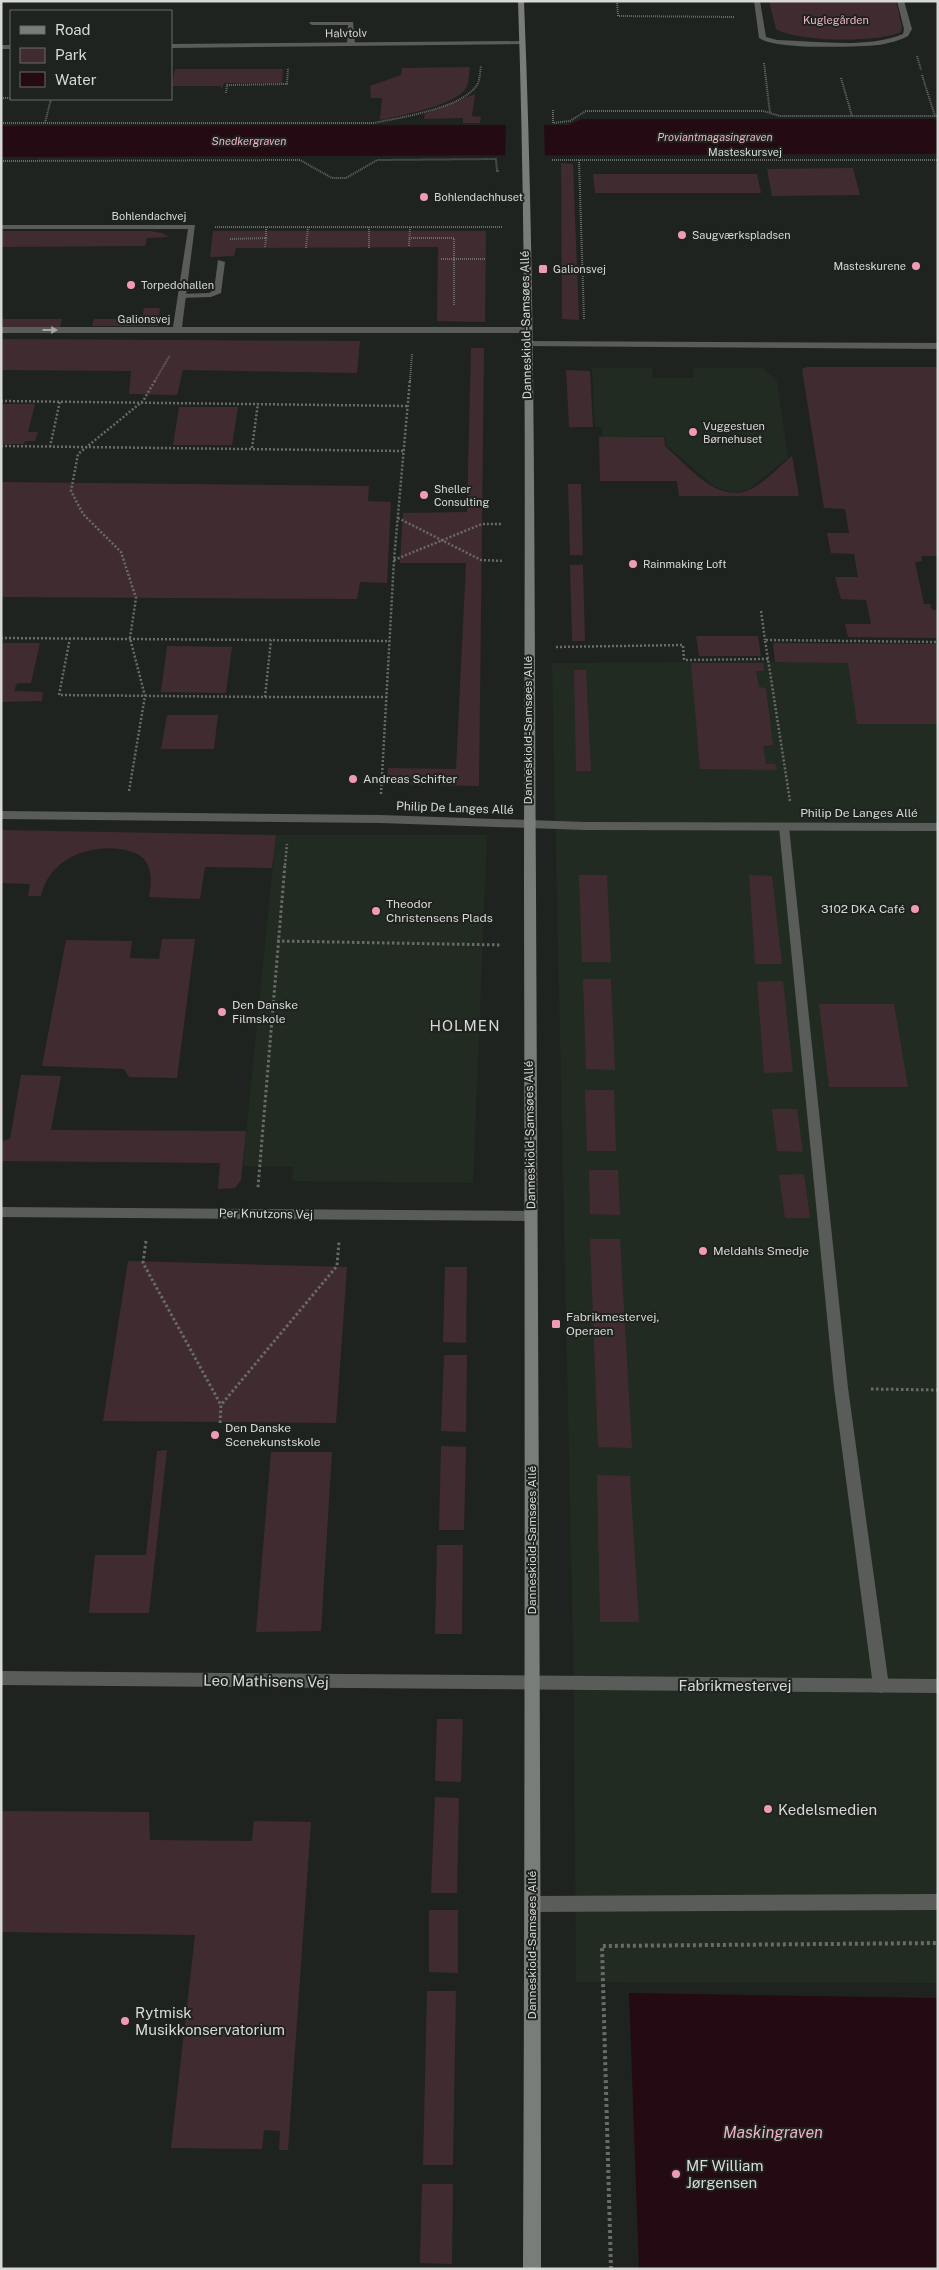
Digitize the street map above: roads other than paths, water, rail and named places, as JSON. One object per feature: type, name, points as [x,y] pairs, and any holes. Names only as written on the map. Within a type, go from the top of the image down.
[{"type":"street","name":"Danneskiold-Samsøes Allé","points":[[521,1],[525,114],[528,524],[532,2269]]},
{"type":"street","points":[[757,1],[763,38],[777,42],[862,43],[900,39],[906,35],[908,29],[900,1]]},
{"type":"street","points":[[312,23],[351,23],[351,44]]},
{"type":"street","name":"Halvtolv","points":[[172,46],[521,42]]},
{"type":"street","name":"Bohlendachvej","points":[[1,227],[192,227],[177,330]]},
{"type":"street","points":[[181,296],[211,295],[218,291],[221,262]]},
{"type":"street","name":"Galionsvej","points":[[1,330],[526,330]]},
{"type":"street","points":[[526,343],[938,346]]},
{"type":"street","name":"Philip De Langes Allé","points":[[1,816],[380,819],[528,824],[938,827]]},
{"type":"street","points":[[789,826],[841,1388],[881,1686]]},
{"type":"street","name":"Per Knutzons Vej","points":[[1,1212],[531,1216]]},
{"type":"street","name":"Leo Mathisens Vej","points":[[1,1678],[532,1684]]},
{"type":"street","name":"Fabrikmestervej","points":[[532,1684],[938,1686]]},
{"type":"street","points":[[532,1904],[938,1902]]},
{"type":"water","points":[[582,119],[938,119],[938,154],[1,157],[1,126],[569,125]]},
{"type":"water","name":"Maskingraven","points":[[629,1993],[938,1998],[938,2269],[639,2269]]},
{"type":"place","name":"Bohlendachhuset","points":[[424,197]]},
{"type":"place","name":"Saugværkspladsen","points":[[682,235]]},
{"type":"place","name":"Masteskurene","points":[[916,266]]},
{"type":"place","name":"Galionsvej","points":[[543,269]]},
{"type":"place","name":"Torpedohallen","points":[[131,285]]},
{"type":"place","name":"Vuggestuen Børnehuset","points":[[693,432]]},
{"type":"place","name":"Sheller Consulting","points":[[424,495]]},
{"type":"place","name":"Rainmaking Loft","points":[[633,564]]},
{"type":"place","name":"Andreas Schifter","points":[[353,779]]},
{"type":"place","name":"3102 DKA Café","points":[[915,909]]},
{"type":"place","name":"Theodor Christensens Plads","points":[[376,911]]},
{"type":"place","name":"Den Danske Filmskole","points":[[222,1012]]},
{"type":"place","name":"Meldahls Smedje","points":[[703,1251]]},
{"type":"place","name":"Fabrikmestervej, Operaen","points":[[556,1324]]},
{"type":"place","name":"Den Danske Scenekunstskole","points":[[215,1435]]},
{"type":"place","name":"Kedelsmedien","points":[[768,1809]]},
{"type":"place","name":"Rytmisk Musikkonservatorium","points":[[125,2021]]},
{"type":"place","name":"MF William Jørgensen","points":[[676,2174]]},
{"type":"district","name":"HOLMEN","points":[[465,1025]]},
{"type":"park label","name":"Kuglegården","points":[[836,20]]},
{"type":"water label","name":"Proviantmagasingraven","points":[[715,137]]},
{"type":"water label","name":"Snedkergraven","points":[[249,141]]}]
